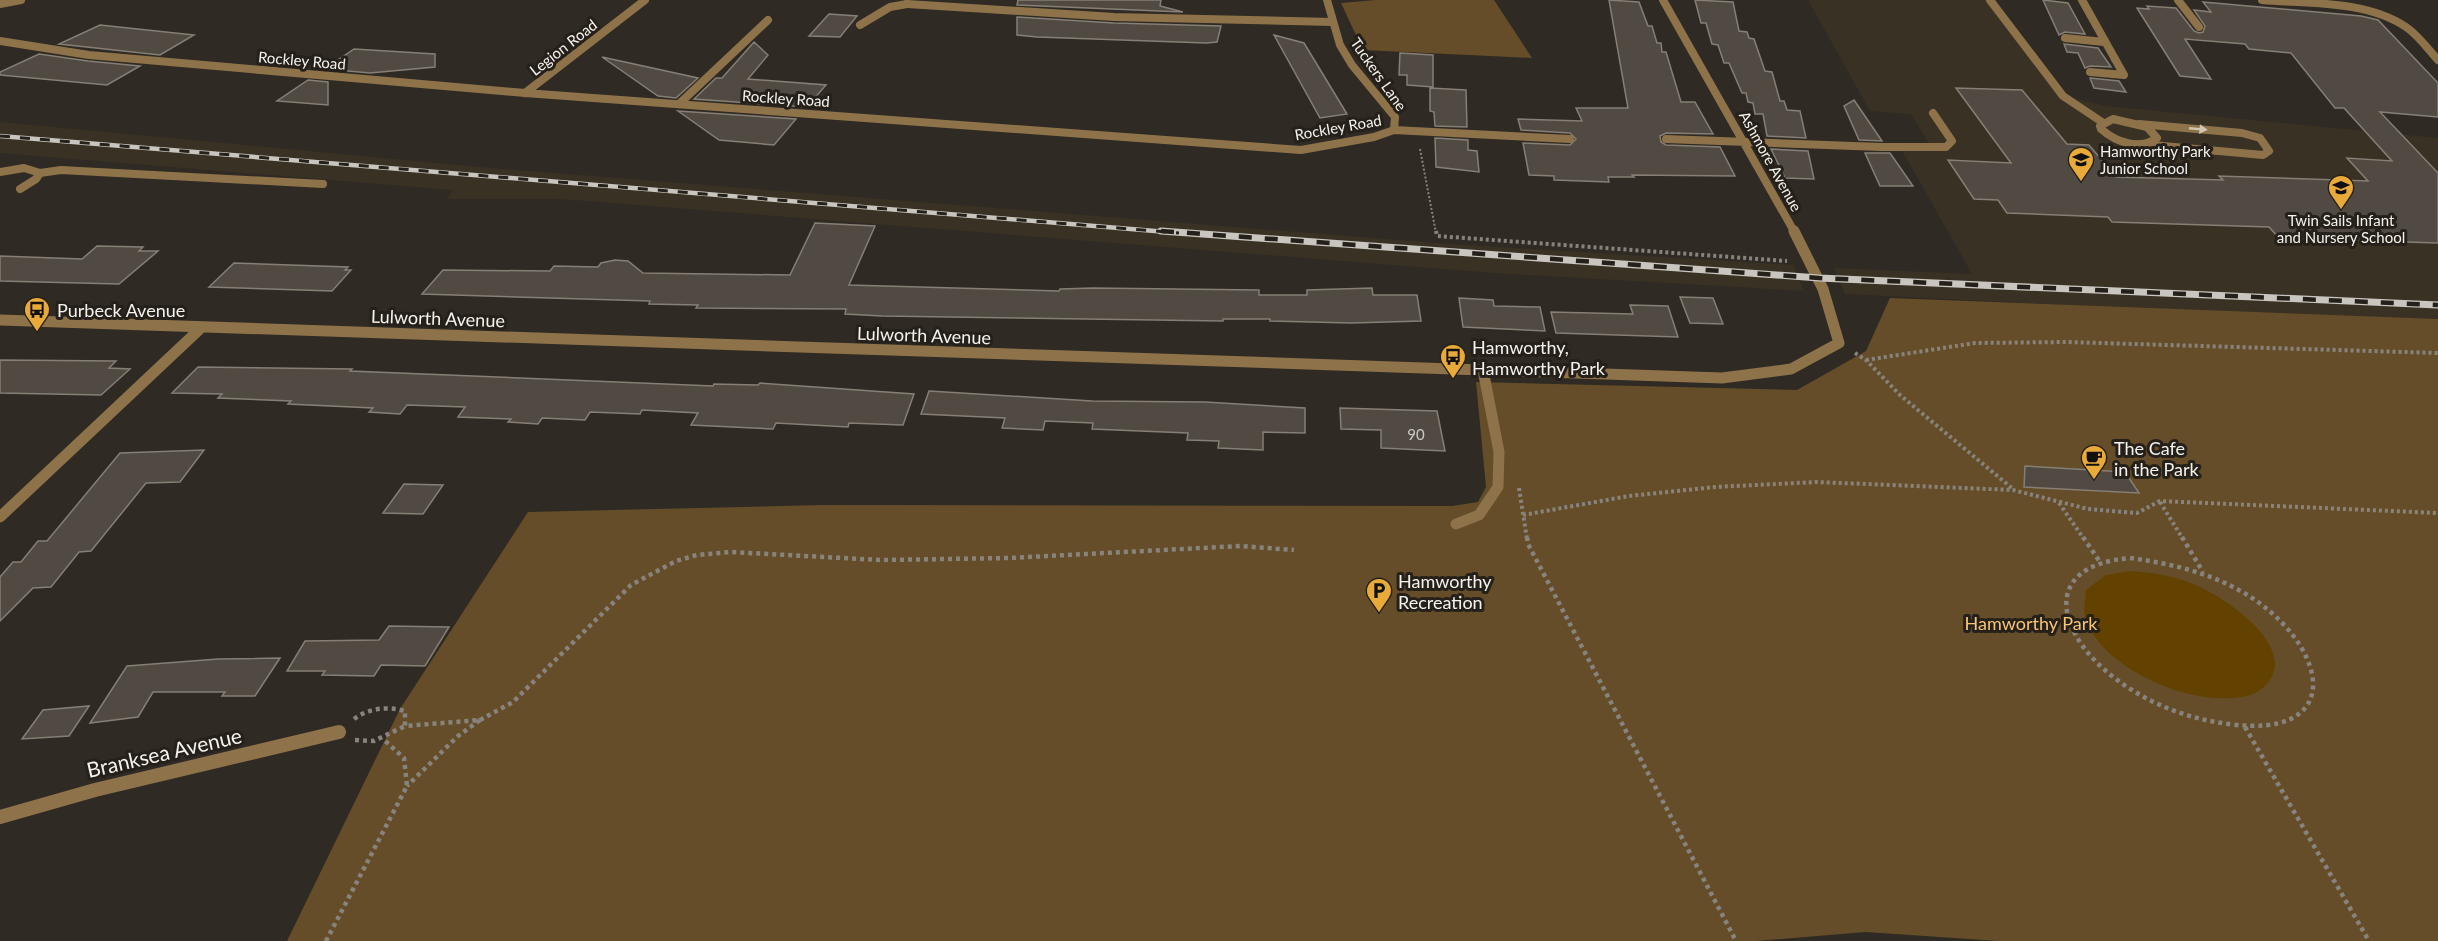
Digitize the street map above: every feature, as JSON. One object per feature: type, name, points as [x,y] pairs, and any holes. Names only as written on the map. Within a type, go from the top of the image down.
[{"type":"street","points":[[0,4],[21,0]]},
{"type":"street","name":"Legion Road","points":[[525,93],[645,0]]},
{"type":"street","name":"Tuckers Lane","points":[[1327,0],[1340,45],[1352,65],[1395,117],[1394,130]]},
{"type":"street","name":"Ashmore Avenue","points":[[1663,0],[1746,143],[1811,263],[1835,315],[1839,343]]},
{"type":"street","points":[[1990,0],[2063,96],[2102,122],[2122,120],[2139,124],[2242,133],[2260,138],[2270,151],[2263,155],[2141,144],[2113,138],[2101,129],[2102,122]]},
{"type":"street","points":[[2082,0],[2124,75],[2090,72]]},
{"type":"street","points":[[2178,0],[2199,27]]},
{"type":"street","points":[[2262,0],[2354,9],[2391,20],[2414,33],[2438,60]]},
{"type":"street","points":[[860,25],[890,7],[907,4],[1114,17],[1332,22]]},
{"type":"street","points":[[679,104],[768,20]]},
{"type":"street","points":[[2065,38],[2104,42]]},
{"type":"street","name":"Rockley Road","points":[[0,41],[89,55],[525,93],[1300,150],[1374,137],[1394,130],[1570,139]]},
{"type":"street","points":[[1666,139],[1881,147],[1946,147],[1953,141],[1933,113]]},
{"type":"street","points":[[2139,124],[2153,130],[2157,138],[2150,143],[2141,144]]},
{"type":"street","points":[[0,172],[24,168],[40,172],[61,170],[322,184]]},
{"type":"street","points":[[20,189],[36,179],[40,172]]},
{"type":"street","name":"Lulworth Avenue","points":[[0,320],[1722,378],[1791,369],[1839,343]]},
{"type":"street","points":[[0,517],[202,327]]},
{"type":"street","points":[[1456,524],[1479,515],[1498,487],[1499,452],[1483,370]]},
{"type":"street","name":"Branksea Avenue","points":[[0,817],[95,790],[339,732]]},
{"type":"path","points":[[1417,131],[1437,236],[1811,263]]},
{"type":"path","points":[[2013,490],[1900,395],[1866,360],[1975,343],[2102,343],[2438,353]]},
{"type":"path","points":[[1736,941],[1528,544],[1523,515],[1629,496],[1715,487],[1817,482],[2013,490],[2088,509],[2137,513],[2160,501],[2438,513]]},
{"type":"path","points":[[2160,501],[2203,573]]},
{"type":"path","points":[[2058,502],[2100,562]]},
{"type":"path","points":[[326,941],[407,786],[458,736],[480,720],[513,702],[631,585],[667,566],[697,555],[732,552],[880,560],[1009,558],[1146,549],[1240,546],[1294,550]]},
{"type":"path","points":[[2130,558],[2154,561],[2203,573],[2240,590],[2273,613],[2298,639],[2313,666],[2315,691],[2304,710],[2279,723],[2245,727],[2200,720],[2155,703],[2114,678],[2084,649],[2067,620],[2065,594],[2076,574],[2100,562],[2130,558]]},
{"type":"path","points":[[339,732],[362,712],[395,707],[405,711],[405,726]]},
{"type":"path","points":[[407,786],[408,764],[400,749],[383,739],[405,726],[480,720]]},
{"type":"path","points":[[2245,727],[2369,941]]},
{"type":"shaded area","points":[[1808,0],[1990,0],[2063,96],[2106,106],[2438,138],[2438,319],[2209,312],[1845,294],[1834,268],[1972,274],[1900,147],[1931,147],[1911,114],[1870,111]]},
{"type":"shaded area","points":[[0,122],[479,167],[1450,244],[1793,265],[1804,291],[1493,273],[561,199],[446,199],[453,190],[0,153]]},
{"type":"shaded area","points":[[2130,571],[2159,574],[2188,582],[2203,588],[2238,611],[2268,642],[2274,659],[2273,675],[2254,694],[2234,698],[2214,698],[2192,695],[2170,688],[2126,666],[2108,652],[2094,635],[2085,617],[2084,607],[2086,590],[2106,575]]},
{"type":"green space","points":[[1376,0],[1494,0],[1532,58],[1363,50],[1341,3]]},
{"type":"green space","name":"Hamworthy Park","points":[[1890,298],[2438,319],[2438,941],[1998,941],[1866,932],[1757,941],[287,941],[400,709],[528,512],[822,505],[1452,506],[1478,502],[1486,487],[1476,382],[1797,390],[1866,351]]},
{"type":"building","points":[[1018,0],[1161,0],[1160,6],[1183,12],[1017,5]]},
{"type":"building","points":[[1609,0],[1639,2],[1648,26],[1652,26],[1657,43],[1661,43],[1662,52],[1666,52],[1681,102],[1695,102],[1713,134],[1666,133],[1660,136],[1661,142],[1666,145],[1720,147],[1735,176],[1632,175],[1634,177],[1608,177],[1609,182],[1554,180],[1554,176],[1529,175],[1523,143],[1570,145],[1576,139],[1570,133],[1521,130],[1518,119],[1582,121],[1576,108],[1628,108]]},
{"type":"building","points":[[1695,0],[1733,2],[1739,31],[1747,32],[1749,38],[1754,39],[1765,71],[1772,72],[1780,101],[1784,101],[1787,110],[1800,111],[1806,138],[1767,136],[1763,114],[1755,114],[1753,103],[1748,102],[1746,93],[1742,93],[1729,63],[1724,63],[1718,45],[1712,44],[1706,23],[1701,23]]},
{"type":"building","points":[[2043,0],[2068,3],[2085,34],[2065,32],[2059,35]]},
{"type":"building","points":[[2203,2],[2361,16],[2378,20],[2438,83],[2438,117],[2380,112],[2438,173],[2438,243],[2279,238],[2269,227],[2112,222],[2108,217],[2007,213],[1998,200],[1974,199],[1948,160],[2011,163],[1956,88],[2022,90],[2067,144],[2089,145],[2116,177],[2223,180],[2219,176],[2368,181],[2347,158],[2392,161],[2344,108],[2335,108],[2291,53],[2249,49],[2245,44],[2185,39],[2211,79],[2180,76],[2137,8],[2149,9],[2147,6],[2176,8],[2194,31],[2199,33],[2203,32],[2205,26],[2194,10],[2211,12]]},
{"type":"building","points":[[829,14],[857,16],[840,37],[809,36]]},
{"type":"building","points":[[1017,17],[1221,26],[1217,42],[1206,43],[1037,37],[1017,35]]},
{"type":"building","points":[[100,25],[194,35],[160,55],[59,44]]},
{"type":"building","points":[[1274,35],[1304,43],[1347,114],[1320,118]]},
{"type":"building","points":[[754,42],[768,55],[748,79],[826,85],[807,107],[694,99],[716,78],[722,78]]},
{"type":"building","points":[[2064,44],[2098,48],[2111,67],[2090,66],[2085,68],[2078,53],[2067,52]]},
{"type":"building","points":[[354,49],[435,54],[435,67],[370,73],[325,69]]},
{"type":"building","points":[[1400,53],[1433,55],[1433,87],[1407,85],[1407,75],[1399,75]]},
{"type":"building","points":[[39,54],[140,66],[107,85],[0,75],[0,72]]},
{"type":"building","points":[[602,57],[698,78],[676,98],[658,96]]},
{"type":"building","points":[[2090,78],[2119,81],[2126,92],[2094,88]]},
{"type":"building","points":[[308,80],[328,82],[328,105],[277,101]]},
{"type":"building","points":[[1430,88],[1466,90],[1467,127],[1435,126],[1434,112],[1430,111]]},
{"type":"building","points":[[1854,100],[1882,141],[1859,140],[1844,106]]},
{"type":"building","points":[[678,111],[796,119],[774,145],[719,140]]},
{"type":"building","points":[[1435,138],[1468,140],[1468,150],[1477,151],[1479,172],[1436,167]]},
{"type":"building","points":[[1771,149],[1808,151],[1814,179],[1785,178]]},
{"type":"building","points":[[1865,153],[1890,153],[1913,186],[1880,186]]},
{"type":"building","points":[[815,223],[875,226],[849,285],[1059,291],[1060,289],[1093,288],[1259,290],[1259,295],[1307,295],[1307,290],[1372,288],[1373,295],[1417,295],[1421,321],[1351,323],[1270,321],[1270,319],[1223,319],[1223,321],[882,316],[845,314],[846,309],[696,308],[698,305],[649,304],[650,301],[422,294],[443,270],[550,271],[554,266],[598,267],[601,263],[615,260],[628,261],[643,273],[790,275]]},
{"type":"building","points":[[97,246],[143,247],[139,251],[158,251],[119,284],[0,281],[0,256],[82,259]]},
{"type":"building","points":[[234,263],[348,267],[345,270],[351,270],[332,291],[209,287]]},
{"type":"building","points":[[1680,297],[1713,298],[1723,324],[1690,323]]},
{"type":"building","points":[[1459,298],[1493,300],[1494,306],[1540,307],[1545,331],[1463,327]]},
{"type":"building","points":[[1630,305],[1668,306],[1678,337],[1556,333],[1551,312],[1633,314]]},
{"type":"building","points":[[0,360],[116,361],[109,368],[130,369],[101,395],[0,393]]},
{"type":"building","points":[[198,367],[352,369],[350,371],[713,386],[714,384],[758,385],[760,383],[914,394],[903,425],[849,423],[848,427],[776,423],[773,429],[691,425],[698,413],[642,410],[640,414],[590,412],[585,420],[542,418],[538,424],[508,422],[511,419],[458,417],[465,407],[407,405],[400,414],[369,412],[373,408],[218,398],[222,394],[172,393]]},
{"type":"building","points":[[929,391],[1092,401],[1205,402],[1305,408],[1305,433],[1263,432],[1263,450],[1218,448],[1219,441],[1187,440],[1188,433],[1092,429],[1093,423],[1045,421],[1043,430],[1002,428],[1005,418],[921,414]]},
{"type":"building","points":[[1340,408],[1437,411],[1445,451],[1381,448],[1381,430],[1341,429]]},
{"type":"building","points":[[204,450],[180,482],[146,483],[91,551],[79,552],[51,587],[33,588],[0,621],[0,577],[13,562],[21,562],[38,541],[47,541],[120,453]]},
{"type":"building","points":[[2025,466],[2125,472],[2139,493],[2024,487]]},
{"type":"building","points":[[404,484],[443,485],[423,514],[383,513]]},
{"type":"building","points":[[389,626],[449,627],[425,666],[381,665],[374,676],[322,675],[325,671],[287,671],[305,641],[379,640]]},
{"type":"building","points":[[280,658],[255,696],[222,696],[225,692],[153,692],[138,717],[90,723],[127,666],[218,659]]},
{"type":"building","points":[[89,706],[69,736],[22,739],[43,710]]},
{"type":"railway","points":[[0,136],[1179,233]]},
{"type":"railway","points":[[1161,231],[1819,278],[2438,305]]},
{"type":"place","name":"Hamworthy Park Junior School","points":[[2081,183]]},
{"type":"place","name":"Twin Sails Infant and Nursery School","points":[[2341,211]]},
{"type":"place","name":"Purbeck Avenue","points":[[37,333]]},
{"type":"place","name":"Hamworthy, Hamworthy Park","points":[[1453,380]]},
{"type":"place","name":"The Cafe in the Park","points":[[2094,481]]},
{"type":"place","name":"Hamworthy Recreation","points":[[1379,614]]}]
